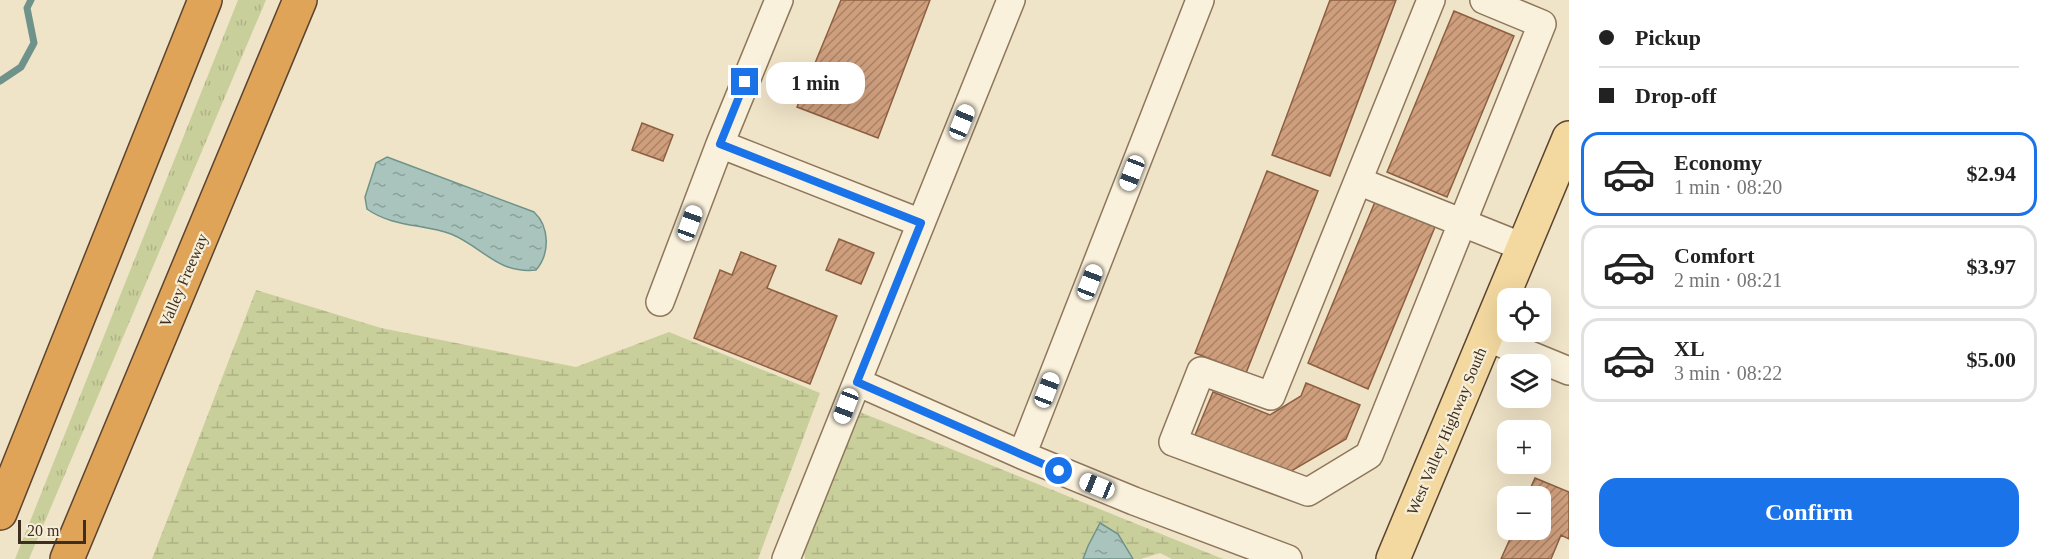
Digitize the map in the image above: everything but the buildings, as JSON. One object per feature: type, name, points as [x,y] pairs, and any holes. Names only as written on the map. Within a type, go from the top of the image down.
[{"type":"highway","points":[[0,513],[205,0]]},
{"type":"highway","name":"Valley Freeway","points":[[67,559],[300,0]]},
{"type":"main road","name":"West Valley Highway South","points":[[1393,559],[1569,138]]},
{"type":"lane","points":[[660,302],[720,144],[779,0]]},
{"type":"lane","points":[[786,559],[1011,0]]},
{"type":"lane","points":[[1022,455],[1200,0]]},
{"type":"lane","points":[[1431,0],[1271,396],[1201,370],[1173,442],[1308,492],[1369,454],[1542,24],[1484,0]]},
{"type":"lane","points":[[720,144],[921,223]]},
{"type":"lane","points":[[1358,181],[1523,248]]},
{"type":"lane","points":[[1486,337],[1569,371]]},
{"type":"lane","points":[[857,382],[1022,455],[1134,501],[1288,559]]},
{"type":"green space","points":[[238,0],[266,0],[29,559],[15,559]]},
{"type":"green space","points":[[256,290],[381,328],[576,367],[669,332],[820,393],[758,559],[152,559]]},
{"type":"green space","points":[[860,412],[1223,559],[1172,559],[1160,553],[1133,559],[1118,534],[1088,546],[1083,559],[805,559],[803,545]]},
{"type":"water","points":[[387,157],[534,212],[543,225],[545,233],[546,249],[541,264],[536,270],[511,268],[500,264],[451,234],[397,222],[367,209],[365,197],[376,163]]},
{"type":"water","points":[[1100,523],[1118,534],[1133,559],[1083,559]]},
{"type":"waterway","points":[[0,81],[21,67],[34,43],[27,8],[31,0]]},
{"type":"route","points":[[745,82],[720,144],[921,223],[857,382],[1059,471]]}]
